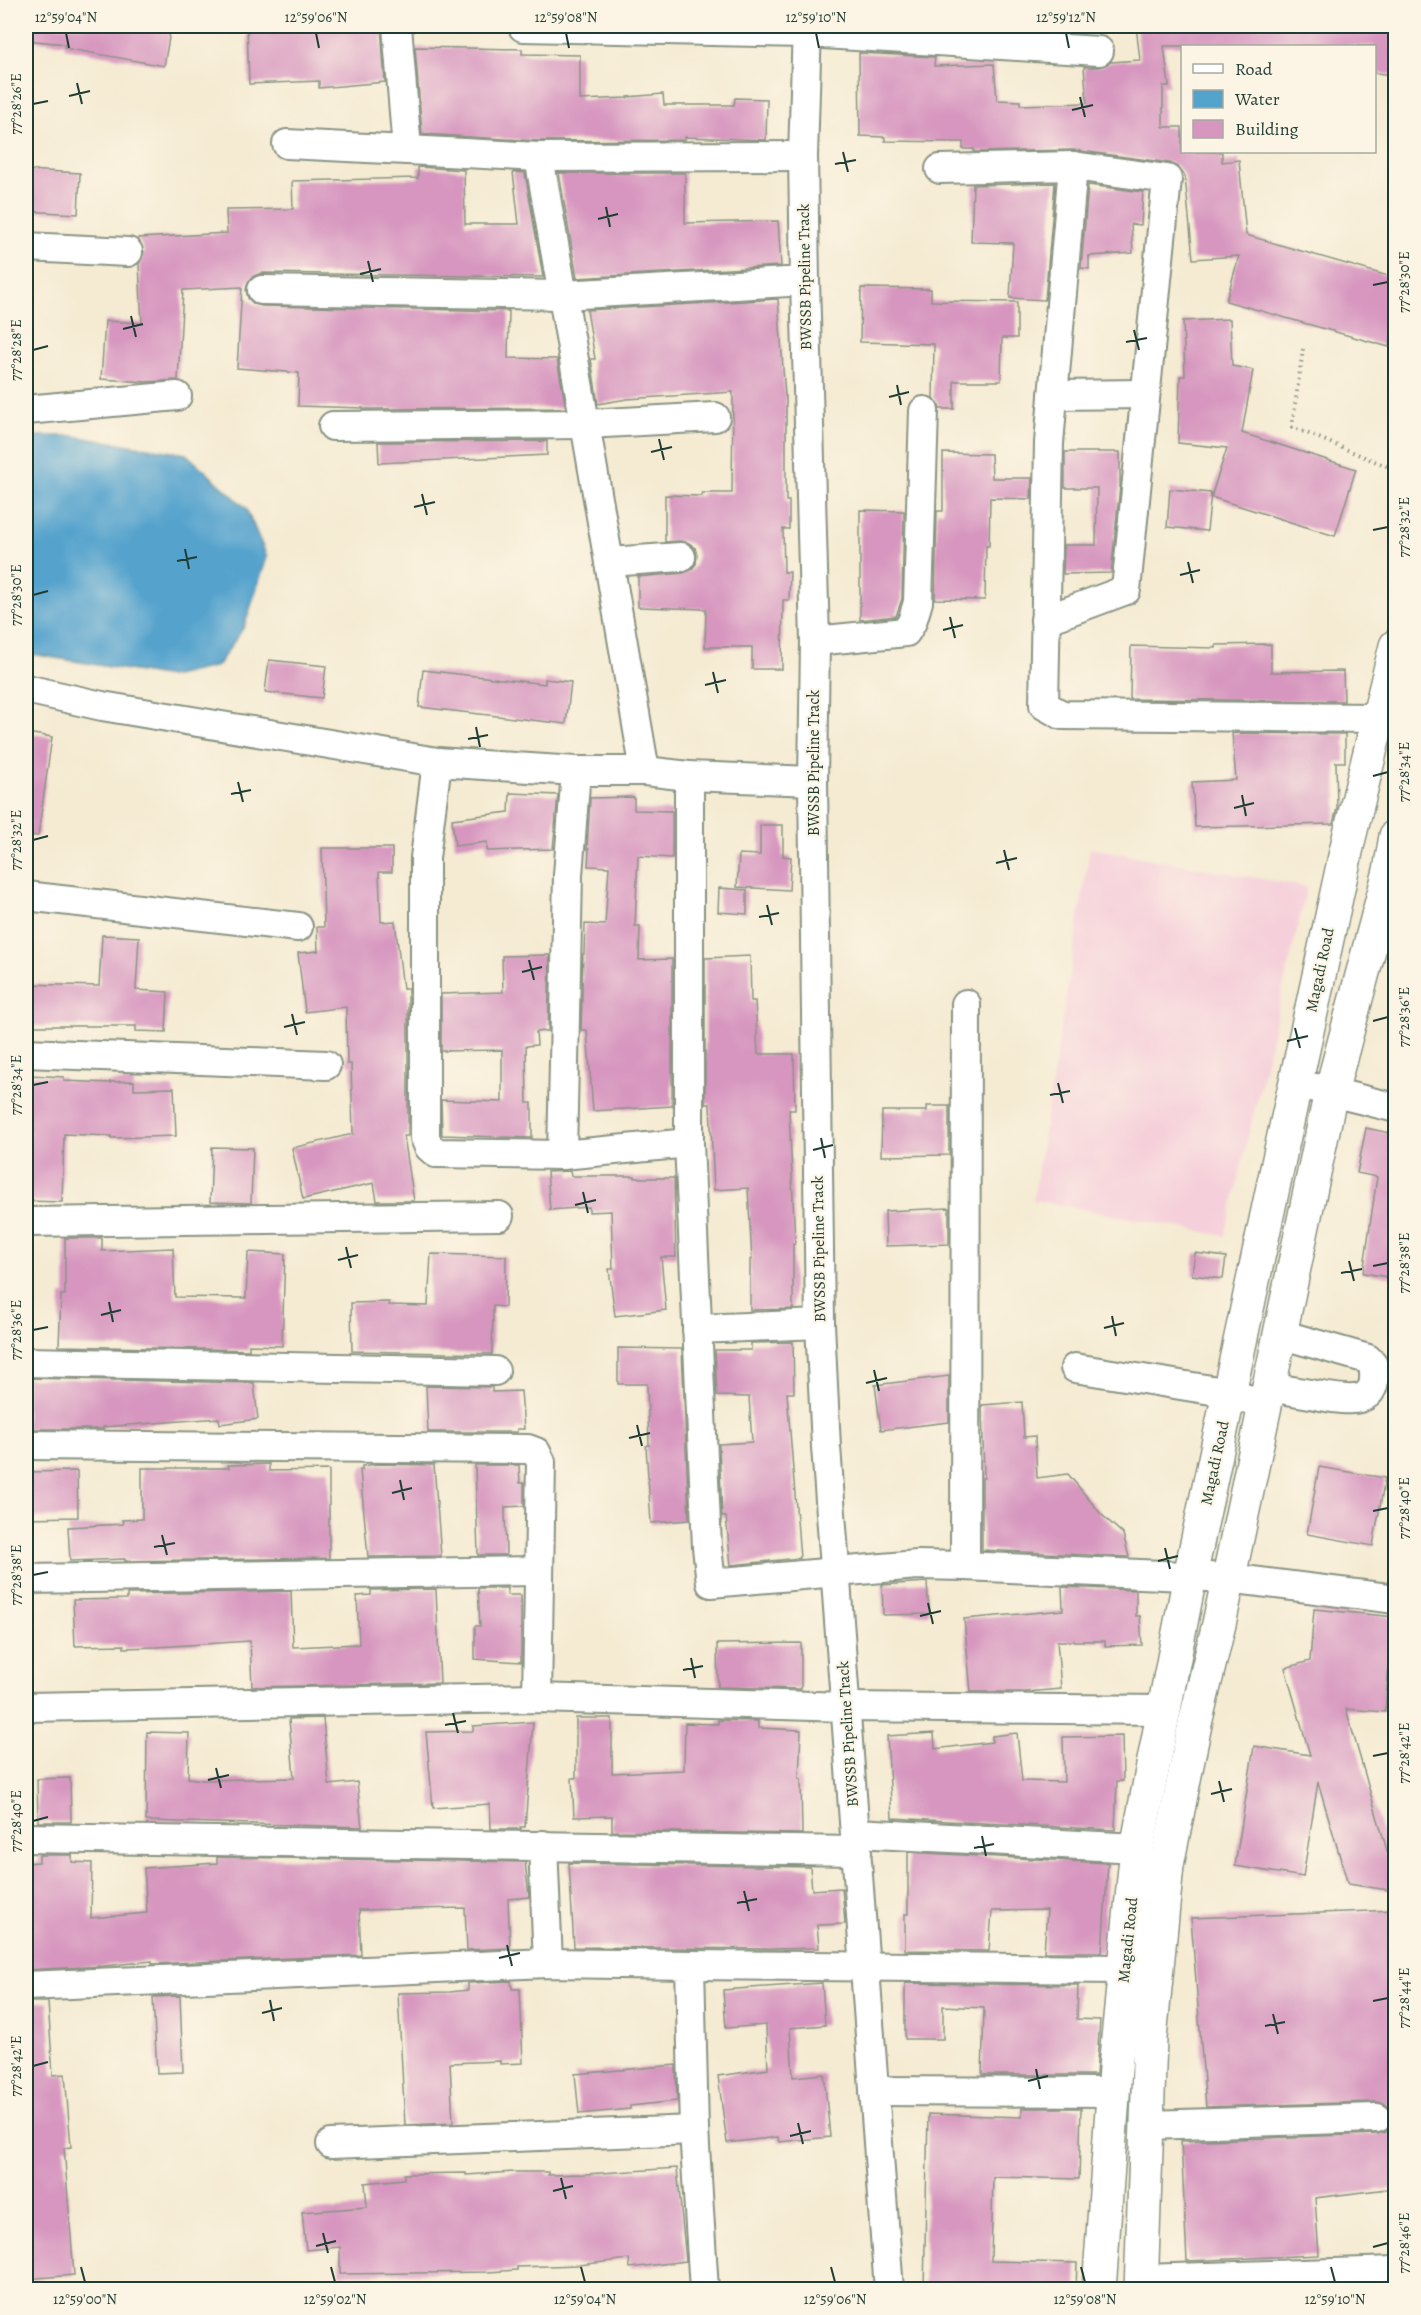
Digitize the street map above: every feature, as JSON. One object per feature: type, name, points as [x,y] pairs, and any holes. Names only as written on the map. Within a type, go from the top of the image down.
[{"type":"main road","name":"Magadi Road","points":[[1100,2289],[1113,2092],[1137,1848],[1190,1576],[1349,838],[1395,646]]},
{"type":"main road","name":"Magadi Road","points":[[1142,2284],[1150,2038],[1167,1865],[1196,1719],[1331,1092],[1393,872],[1395,836]]},
{"type":"street","points":[[398,26],[407,150]]},
{"type":"street","points":[[523,27],[807,29],[1099,51]]},
{"type":"street","name":"BWSSB Pipeline Track","points":[[807,29],[803,156],[815,641],[813,781],[820,1324],[826,1447],[889,2289]]},
{"type":"street","points":[[287,144],[539,157],[803,156]]},
{"type":"street","points":[[539,157],[587,424],[645,771]]},
{"type":"street","points":[[1072,166],[1049,443],[1044,705],[1062,715],[1378,718]]},
{"type":"street","points":[[940,169],[1072,166],[1167,179],[1126,590],[1045,620]]},
{"type":"street","points":[[26,247],[128,252]]},
{"type":"street","points":[[262,290],[563,295],[805,281]]},
{"type":"street","points":[[1053,395],[1145,394]]},
{"type":"street","points":[[26,410],[177,396]]},
{"type":"street","points":[[815,641],[906,632],[912,622],[918,602],[924,411]]},
{"type":"street","points":[[333,426],[587,424],[715,417]]},
{"type":"street","points":[[609,562],[681,557]]},
{"type":"street","points":[[26,689],[102,706],[437,762],[576,771],[645,771],[689,776],[813,781]]},
{"type":"street","points":[[437,762],[425,858],[425,1138],[429,1148],[436,1153],[562,1155],[689,1143]]},
{"type":"street","points":[[562,1155],[568,874],[576,771]]},
{"type":"street","points":[[689,776],[689,1143],[707,1547],[711,1583],[917,1565],[965,1566],[1228,1578],[1395,1599]]},
{"type":"street","points":[[26,897],[298,927]]},
{"type":"street","points":[[965,1566],[966,1004]]},
{"type":"street","points":[[26,1053],[326,1065]]},
{"type":"street","points":[[1296,1083],[1395,1108]]},
{"type":"street","points":[[26,1222],[499,1216]]},
{"type":"street","points":[[697,1329],[820,1324]]},
{"type":"street","points":[[1075,1368],[1230,1393],[1348,1401],[1363,1398],[1370,1393],[1374,1384],[1373,1365],[1368,1359],[1280,1334]]},
{"type":"street","points":[[26,1362],[495,1371]]},
{"type":"street","points":[[26,1445],[528,1449],[536,1452],[540,1462],[537,1698]]},
{"type":"street","points":[[26,1580],[538,1571]]},
{"type":"street","points":[[26,1707],[537,1698],[846,1707],[1163,1710]]},
{"type":"street","points":[[26,1838],[543,1845],[856,1842],[1137,1848]]},
{"type":"street","points":[[543,1845],[548,1963]]},
{"type":"street","points":[[26,1986],[548,1963],[1125,1969]]},
{"type":"street","points":[[690,1965],[694,2130],[704,2289]]},
{"type":"street","points":[[874,2091],[1113,2092]]},
{"type":"street","points":[[1147,2125],[1377,2118]]},
{"type":"street","points":[[331,2144],[694,2130]]},
{"type":"street","points":[[1142,2284],[1395,2271]]},
{"type":"path","points":[[1303,349],[1292,427],[1395,470]]},
{"type":"shaded area","points":[[1090,848],[1307,887],[1225,1236],[1033,1200]]},
{"type":"water","points":[[26,436],[72,436],[186,454],[246,508],[267,557],[244,627],[217,666],[170,677],[26,653]]},
{"type":"building","points":[[26,26],[171,26],[164,66],[64,48],[65,44],[26,40]]},
{"type":"building","points":[[247,26],[381,26],[385,82],[319,88],[319,81],[249,84]]},
{"type":"building","points":[[1136,26],[1395,26],[1395,75],[1376,73],[1376,45],[1181,45],[1164,46],[1169,86],[1163,86],[1163,127],[1181,127],[1181,153],[1222,153],[1222,162],[1239,160],[1246,235],[1395,278],[1395,323],[1389,347],[1226,301],[1239,256],[1193,259],[1185,176],[1177,166],[1170,163],[1074,150],[974,152],[974,149],[963,149],[963,142],[885,141],[885,137],[860,136],[859,53],[935,57],[934,66],[994,64],[997,100],[1020,101],[1020,105],[1087,103],[1084,67],[1099,67],[1111,62],[1140,60]]},
{"type":"building","points":[[415,47],[522,49],[522,54],[580,55],[580,100],[663,94],[664,105],[734,105],[735,98],[767,99],[766,140],[685,137],[685,140],[539,141],[422,134]]},
{"type":"building","points":[[418,167],[464,170],[465,224],[519,224],[513,172],[525,173],[543,277],[262,273],[254,276],[248,282],[246,290],[248,298],[254,304],[262,306],[509,311],[508,358],[557,359],[566,408],[363,409],[298,406],[299,373],[237,368],[242,287],[183,290],[178,380],[147,382],[101,379],[105,321],[142,323],[139,264],[144,252],[138,238],[227,233],[226,210],[293,209],[292,181],[418,178]]},
{"type":"building","points":[[26,170],[80,173],[78,214],[26,211]]},
{"type":"building","points":[[559,173],[685,173],[685,223],[778,221],[781,266],[577,278]]},
{"type":"building","points":[[1055,183],[1045,300],[1010,298],[1013,243],[971,242],[973,185]]},
{"type":"building","points":[[1088,185],[1143,192],[1141,225],[1131,224],[1133,253],[1089,256],[1089,269],[1081,268]]},
{"type":"building","points":[[861,288],[931,289],[931,301],[1017,302],[1017,338],[1002,338],[1001,381],[954,381],[954,409],[940,409],[933,397],[934,344],[860,342]]},
{"type":"building","points":[[778,299],[786,396],[786,501],[789,501],[789,529],[783,529],[784,572],[790,572],[789,600],[783,600],[782,669],[752,669],[752,647],[705,647],[706,609],[638,607],[638,577],[683,573],[691,570],[696,564],[695,548],[689,543],[665,542],[665,495],[702,496],[702,493],[732,493],[733,392],[627,399],[598,404],[591,359],[595,359],[587,310]]},
{"type":"building","points":[[1230,319],[1232,366],[1253,370],[1242,433],[1356,469],[1335,536],[1211,497],[1227,448],[1178,443],[1180,376],[1185,376],[1183,321]]},
{"type":"building","points":[[547,441],[547,455],[379,463],[378,442]]},
{"type":"building","points":[[1065,452],[1120,452],[1120,486],[1111,573],[1063,574],[1064,545],[1096,545],[1097,488],[1065,488]]},
{"type":"building","points":[[943,453],[991,454],[992,478],[1032,478],[1031,499],[990,498],[985,600],[935,599],[937,511],[943,511]]},
{"type":"building","points":[[1170,489],[1211,493],[1207,531],[1167,527]]},
{"type":"building","points":[[860,510],[904,511],[902,599],[896,616],[860,620]]},
{"type":"building","points":[[1271,644],[1271,672],[1343,671],[1344,701],[1130,699],[1131,646],[1216,648],[1216,645]]},
{"type":"building","points":[[269,660],[326,666],[322,698],[265,692]]},
{"type":"building","points":[[423,670],[545,684],[545,679],[571,682],[566,724],[419,707]]},
{"type":"building","points":[[26,733],[52,737],[38,836],[26,835]]},
{"type":"building","points":[[1232,733],[1345,734],[1345,762],[1336,762],[1337,808],[1333,824],[1195,827],[1192,782],[1236,780]]},
{"type":"building","points":[[510,793],[558,795],[553,849],[487,851],[487,842],[455,846],[452,819],[509,812]]},
{"type":"building","points":[[634,797],[634,810],[672,811],[672,858],[638,856],[635,926],[640,926],[639,960],[672,959],[672,1106],[593,1111],[587,1030],[581,1030],[583,954],[585,924],[605,925],[609,867],[588,866],[590,798]]},
{"type":"building","points":[[760,825],[783,825],[783,856],[791,857],[789,890],[737,887],[739,854],[760,855]]},
{"type":"building","points":[[322,848],[392,848],[392,872],[379,872],[381,922],[395,921],[403,989],[408,988],[408,1136],[404,1136],[414,1201],[377,1201],[374,1183],[303,1199],[292,1148],[353,1134],[351,1064],[347,1064],[346,1007],[305,1012],[298,953],[318,951],[317,927],[324,927]]},
{"type":"building","points":[[719,888],[747,890],[747,914],[718,912]]},
{"type":"building","points":[[102,935],[139,937],[136,990],[168,992],[166,1032],[136,1031],[136,1026],[26,1026],[26,984],[99,986]]},
{"type":"building","points":[[550,955],[548,1031],[536,1032],[537,1045],[526,1046],[527,1103],[532,1103],[532,1138],[442,1135],[441,1100],[502,1102],[502,1050],[441,1051],[441,994],[503,992],[502,956]]},
{"type":"building","points":[[750,956],[751,1001],[755,1001],[758,1054],[794,1054],[795,1110],[789,1110],[795,1244],[793,1244],[793,1309],[750,1310],[750,1260],[752,1260],[748,1188],[714,1190],[710,1104],[705,1104],[705,958]]},
{"type":"building","points":[[29,1075],[64,1077],[64,1081],[110,1083],[134,1081],[134,1089],[174,1088],[176,1136],[111,1138],[111,1136],[64,1134],[62,1202],[27,1201],[29,1131],[26,1131]]},
{"type":"building","points":[[927,1106],[949,1106],[949,1155],[881,1156],[882,1111],[927,1111]]},
{"type":"building","points":[[1366,1128],[1395,1134],[1395,1278],[1363,1273],[1377,1177],[1357,1173]]},
{"type":"building","points":[[212,1147],[253,1148],[251,1203],[210,1202]]},
{"type":"building","points":[[570,1171],[571,1176],[674,1178],[676,1257],[661,1257],[666,1310],[615,1316],[609,1269],[613,1269],[611,1211],[589,1212],[589,1207],[550,1210],[547,1172]]},
{"type":"building","points":[[949,1208],[949,1244],[886,1246],[885,1211]]},
{"type":"building","points":[[65,1238],[102,1238],[102,1251],[173,1248],[175,1297],[246,1298],[248,1252],[285,1254],[282,1346],[249,1345],[249,1350],[59,1346],[61,1295],[65,1295]]},
{"type":"building","points":[[1195,1253],[1226,1257],[1223,1279],[1192,1275]]},
{"type":"building","points":[[431,1254],[506,1256],[505,1307],[493,1306],[492,1354],[352,1351],[351,1303],[389,1302],[389,1305],[428,1306]]},
{"type":"building","points":[[793,1342],[794,1393],[787,1393],[800,1558],[731,1565],[726,1517],[722,1517],[719,1444],[752,1442],[749,1397],[717,1396],[715,1350],[751,1350],[751,1343]]},
{"type":"building","points":[[618,1348],[682,1349],[689,1520],[651,1523],[646,1446],[649,1445],[647,1384],[618,1384]]},
{"type":"building","points":[[949,1376],[949,1422],[881,1430],[875,1385]]},
{"type":"building","points":[[26,1378],[254,1383],[258,1419],[220,1424],[219,1418],[103,1427],[103,1429],[26,1429]]},
{"type":"building","points":[[426,1386],[492,1387],[492,1392],[521,1391],[524,1429],[517,1429],[517,1432],[428,1432]]},
{"type":"building","points":[[1022,1402],[1024,1437],[1035,1436],[1037,1478],[1068,1474],[1101,1514],[1123,1534],[1129,1557],[982,1550],[982,1478],[984,1478],[982,1405]]},
{"type":"building","points":[[269,1464],[269,1471],[329,1470],[329,1558],[70,1561],[68,1527],[123,1524],[122,1520],[142,1519],[142,1468],[229,1468],[228,1465]]},
{"type":"building","points":[[434,1465],[441,1556],[368,1557],[360,1470],[362,1466]]},
{"type":"building","points":[[475,1465],[519,1465],[520,1483],[524,1483],[524,1506],[505,1507],[506,1555],[478,1555]]},
{"type":"building","points":[[1319,1467],[1385,1478],[1373,1546],[1307,1534]]},
{"type":"building","points":[[77,1471],[78,1517],[26,1518],[26,1472]]},
{"type":"building","points":[[927,1582],[929,1614],[883,1615],[882,1585]]},
{"type":"building","points":[[1062,1587],[1136,1590],[1136,1616],[1140,1616],[1142,1645],[1105,1646],[1105,1641],[1057,1641],[1061,1689],[1026,1692],[971,1692],[964,1619],[1063,1610]]},
{"type":"building","points":[[478,1588],[507,1588],[507,1595],[521,1595],[521,1662],[475,1659],[475,1626],[480,1626]]},
{"type":"building","points":[[436,1589],[440,1683],[252,1687],[250,1641],[124,1648],[124,1645],[75,1646],[73,1600],[127,1599],[127,1594],[291,1591],[293,1647],[359,1644],[357,1596],[371,1595],[371,1590]]},
{"type":"building","points":[[1314,1609],[1395,1617],[1395,1654],[1390,1653],[1385,1712],[1346,1709],[1395,1878],[1395,1891],[1348,1884],[1318,1782],[1303,1877],[1235,1866],[1254,1746],[1310,1755],[1285,1668],[1310,1661]]},
{"type":"building","points":[[801,1643],[801,1689],[718,1687],[717,1644]]},
{"type":"building","points":[[323,1718],[329,1785],[357,1782],[362,1827],[146,1821],[147,1732],[189,1733],[188,1778],[203,1780],[294,1778],[289,1719]]},
{"type":"building","points":[[576,1718],[612,1718],[612,1773],[684,1770],[685,1723],[718,1724],[718,1720],[758,1721],[758,1728],[801,1730],[799,1779],[801,1779],[802,1834],[612,1831],[612,1816],[574,1817],[572,1778],[576,1778]]},
{"type":"building","points":[[533,1722],[525,1827],[491,1829],[490,1804],[433,1808],[426,1732],[473,1731],[473,1726]]},
{"type":"building","points":[[934,1733],[935,1749],[992,1742],[992,1736],[1017,1733],[1022,1781],[1064,1782],[1063,1737],[1122,1736],[1123,1781],[1117,1781],[1115,1830],[892,1818],[887,1736]]},
{"type":"building","points":[[70,1778],[71,1822],[38,1822],[37,1779]]},
{"type":"building","points":[[908,1852],[1108,1863],[1102,1952],[1044,1952],[1047,1910],[992,1911],[989,1951],[905,1950],[905,1914],[908,1914]]},
{"type":"building","points":[[39,1855],[72,1855],[72,1862],[92,1863],[91,1918],[147,1913],[144,1868],[217,1863],[217,1857],[525,1862],[529,1897],[508,1899],[510,1948],[467,1950],[465,1908],[359,1910],[361,1955],[152,1964],[152,1961],[26,1970],[26,1863],[39,1862]]},
{"type":"building","points":[[569,1863],[810,1867],[812,1890],[842,1888],[845,1924],[817,1925],[819,1948],[574,1947]]},
{"type":"building","points":[[1395,1910],[1395,2188],[1315,2198],[1319,2255],[1187,2261],[1181,2141],[1377,2134],[1386,2132],[1393,2118],[1391,2109],[1384,2103],[1377,2102],[1206,2107],[1191,1918]]},
{"type":"building","points":[[511,1981],[512,1989],[520,1989],[523,2063],[500,2064],[500,2061],[450,2063],[453,2123],[405,2125],[398,1993],[450,1992],[468,1990],[468,1983]]},
{"type":"building","points":[[822,1983],[825,2025],[790,2028],[793,2077],[824,2074],[830,2137],[779,2142],[778,2137],[727,2143],[718,2076],[768,2069],[766,2025],[726,2028],[723,1990]]},
{"type":"building","points":[[905,1983],[1078,1985],[1077,2019],[1100,2020],[1096,2075],[982,2075],[984,2008],[943,2006],[943,2039],[905,2039]]},
{"type":"building","points":[[180,1996],[183,2072],[157,2073],[153,1997]]},
{"type":"building","points":[[26,2002],[48,2002],[53,2075],[65,2074],[71,2147],[64,2148],[74,2275],[26,2279]]},
{"type":"building","points":[[676,2065],[677,2101],[579,2114],[575,2074]]},
{"type":"building","points":[[1022,2108],[1081,2108],[1079,2179],[993,2177],[991,2261],[1077,2263],[1076,2289],[924,2289],[928,2114],[1022,2117]]},
{"type":"building","points":[[677,2168],[686,2261],[630,2268],[629,2259],[579,2265],[517,2267],[517,2270],[488,2272],[340,2274],[340,2247],[306,2250],[302,2212],[367,2207],[365,2183],[404,2179],[404,2174],[466,2173],[466,2175],[548,2172],[548,2175]]}]
